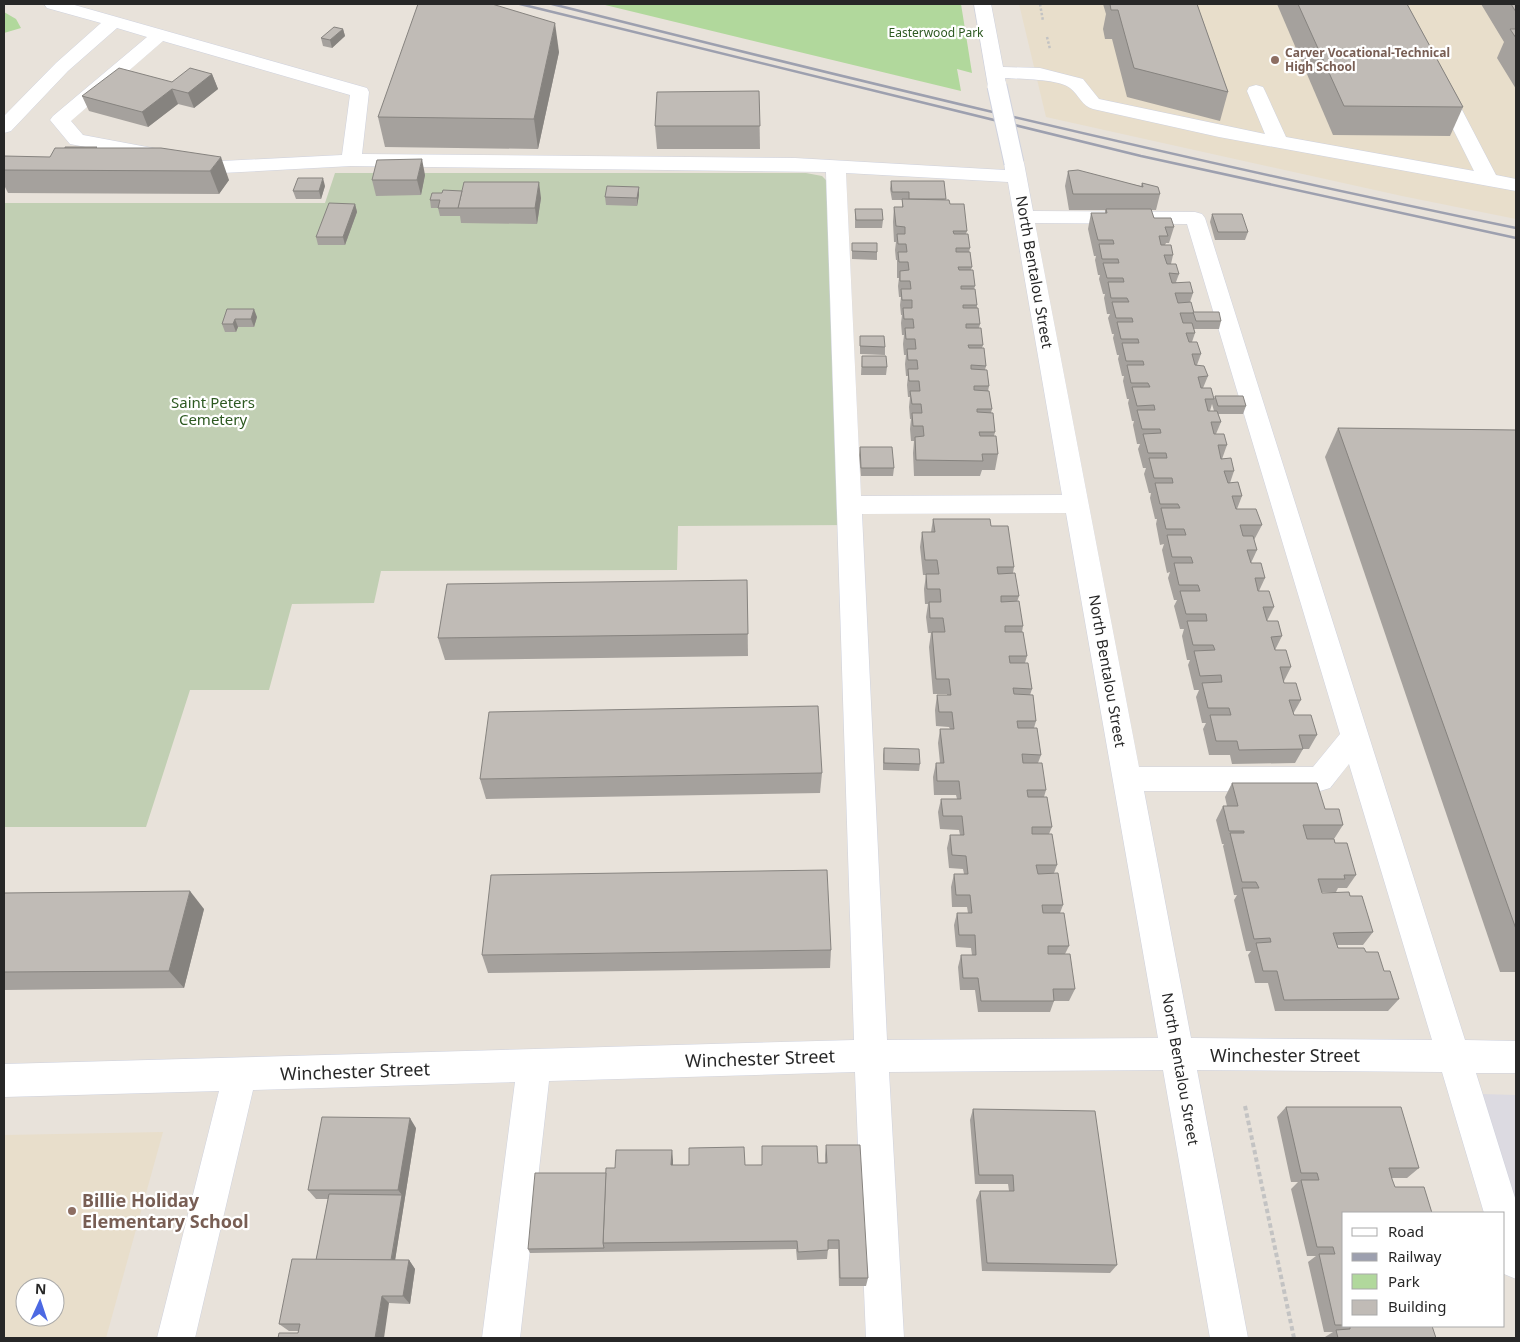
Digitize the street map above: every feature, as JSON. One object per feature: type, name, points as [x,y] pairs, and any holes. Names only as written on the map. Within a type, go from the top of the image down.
[{"type":"street","points":[[53,4],[360,92],[351,160]]},
{"type":"street","name":"North Bentalou Street","points":[[982,4],[1016,170],[1229,1338]]},
{"type":"street","points":[[4,127],[62,67],[114,21]]},
{"type":"street","points":[[161,34],[60,120],[77,140],[222,166],[351,160],[776,164],[1016,170]]},
{"type":"street","points":[[996,79],[1040,74],[1076,83],[1093,103],[1219,131],[1516,185]]},
{"type":"street","points":[[1434,74],[1488,179]]},
{"type":"street","points":[[1256,91],[1278,141]]},
{"type":"street","points":[[836,166],[871,1056],[885,1338]]},
{"type":"street","points":[[1024,217],[1195,218],[1502,1212]]},
{"type":"street","points":[[850,506],[1076,504]]},
{"type":"street","points":[[1127,780],[1320,779],[1356,736]]},
{"type":"street","name":"Winchester Street","points":[[4,1080],[240,1076],[871,1056],[1178,1055],[1516,1058]]},
{"type":"street","points":[[502,1338],[534,1066]]},
{"type":"street","points":[[176,1338],[240,1076]]},
{"type":"street","points":[[1505,1223],[1516,1261]]},
{"type":"path","points":[[1040,4],[1043,21]]},
{"type":"path","points":[[1246,1106],[1294,1338]]},
{"type":"shaded area","name":"Carver Vocational-Technical High School","points":[[1019,4],[1516,4],[1516,219],[1402,196],[1046,117]]},
{"type":"shaded area","points":[[1482,1094],[1516,1095],[1516,1209]]},
{"type":"shaded area","name":"Billie Holiday Elementary School","points":[[163,1132],[106,1338],[4,1338],[4,1135]]},
{"type":"green space","name":"Easterwood Park","points":[[601,4],[961,4],[972,73],[957,69],[961,91]]},
{"type":"green space","points":[[4,12],[16,19],[21,28],[4,33]]},
{"type":"green space","name":"Saint Peters Cemetery","points":[[335,173],[806,173],[822,176],[829,183],[851,525],[678,526],[677,570],[381,571],[374,603],[292,604],[269,690],[190,690],[146,827],[4,827],[4,203],[325,203]]},
{"type":"building","points":[[418,4],[492,4],[555,23],[534,119],[378,117]]},
{"type":"building","points":[[1110,4],[1197,4],[1228,92],[1134,68],[1118,10],[1111,10]]},
{"type":"building","points":[[1298,4],[1407,4],[1463,107],[1344,106]]},
{"type":"building","points":[[1511,4],[1516,4],[1516,12]]},
{"type":"building","points":[[334,27],[343,29],[330,40],[321,38]]},
{"type":"building","points":[[1510,29],[1516,29],[1516,38]]},
{"type":"building","points":[[119,68],[172,82],[190,68],[212,74],[188,93],[172,89],[142,112],[82,96]]},
{"type":"building","points":[[759,91],[760,126],[655,126],[657,92]]},
{"type":"building","points":[[65,147],[97,147],[65,148]]},
{"type":"building","points":[[55,148],[161,148],[221,157],[210,171],[4,170],[4,156],[50,157]]},
{"type":"building","points":[[422,159],[417,180],[372,180],[377,160]]},
{"type":"building","points":[[1078,170],[1143,187],[1142,183],[1158,187],[1160,194],[1073,194],[1068,171]]},
{"type":"building","points":[[298,178],[323,178],[319,191],[293,191]]},
{"type":"building","points":[[891,181],[944,181],[946,199],[909,199],[909,192],[892,192]]},
{"type":"building","points":[[464,182],[539,182],[535,208],[458,208]]},
{"type":"building","points":[[607,186],[639,187],[637,198],[605,197]]},
{"type":"building","points":[[443,190],[462,191],[458,208],[438,208],[440,200],[430,200],[432,193],[442,193]]},
{"type":"building","points":[[902,199],[949,200],[950,204],[964,204],[967,231],[953,231],[954,234],[968,234],[970,248],[956,248],[956,252],[970,252],[972,267],[958,267],[959,270],[973,270],[975,286],[961,286],[961,289],[975,289],[977,305],[963,305],[963,308],[978,308],[980,324],[966,324],[966,328],[981,328],[983,345],[968,345],[969,348],[984,348],[986,366],[971,365],[971,369],[987,370],[989,386],[974,386],[974,390],[989,391],[992,409],[977,409],[977,412],[993,413],[995,432],[979,432],[980,436],[996,436],[998,454],[982,454],[983,461],[916,460],[915,437],[924,436],[923,426],[913,426],[912,413],[922,413],[921,404],[912,404],[910,391],[920,391],[919,381],[909,381],[908,369],[918,369],[917,360],[908,360],[907,349],[916,349],[915,339],[906,339],[905,328],[914,328],[913,319],[904,319],[903,308],[912,308],[912,300],[902,300],[901,289],[911,289],[910,281],[900,281],[900,271],[909,270],[908,262],[899,262],[898,252],[907,252],[906,244],[898,244],[897,234],[905,234],[905,227],[896,226],[894,207],[903,207]]},
{"type":"building","points":[[329,203],[355,204],[343,237],[316,237]]},
{"type":"building","points":[[855,209],[882,209],[883,220],[856,220]]},
{"type":"building","points":[[1106,209],[1151,209],[1154,218],[1171,218],[1174,227],[1165,227],[1168,236],[1159,236],[1161,245],[1171,245],[1173,255],[1164,255],[1167,264],[1176,264],[1179,274],[1169,273],[1172,283],[1190,282],[1193,293],[1175,293],[1178,303],[1191,302],[1194,313],[1180,313],[1183,323],[1192,323],[1195,333],[1186,333],[1189,342],[1197,342],[1201,354],[1192,354],[1195,365],[1204,366],[1208,376],[1198,377],[1201,388],[1211,388],[1214,399],[1205,399],[1208,411],[1217,411],[1221,422],[1211,422],[1214,434],[1224,434],[1227,445],[1218,445],[1221,459],[1231,458],[1234,471],[1224,471],[1228,483],[1238,482],[1242,496],[1232,496],[1236,509],[1256,509],[1262,525],[1240,525],[1243,536],[1253,536],[1257,550],[1247,550],[1251,563],[1261,563],[1265,578],[1255,578],[1258,591],[1269,591],[1274,607],[1263,607],[1267,621],[1278,621],[1282,636],[1271,637],[1275,650],[1286,650],[1291,667],[1280,667],[1284,683],[1296,683],[1301,700],[1289,700],[1294,715],[1311,715],[1317,735],[1299,735],[1303,749],[1239,750],[1237,741],[1216,741],[1210,715],[1231,715],[1229,708],[1208,708],[1202,683],[1222,682],[1221,675],[1200,676],[1194,651],[1215,650],[1213,645],[1193,645],[1187,621],[1207,621],[1206,614],[1186,614],[1180,591],[1200,591],[1198,585],[1179,585],[1174,563],[1193,563],[1191,557],[1172,557],[1167,535],[1186,535],[1184,529],[1166,529],[1161,508],[1180,508],[1178,504],[1160,504],[1155,483],[1173,483],[1172,478],[1154,478],[1149,458],[1167,458],[1166,453],[1148,453],[1143,434],[1161,433],[1160,429],[1142,429],[1137,410],[1155,410],[1154,405],[1137,406],[1132,387],[1150,387],[1148,383],[1131,383],[1127,365],[1144,365],[1143,361],[1126,361],[1122,343],[1139,343],[1138,339],[1121,339],[1117,322],[1133,322],[1132,318],[1116,318],[1112,302],[1129,302],[1127,298],[1111,298],[1108,282],[1124,282],[1123,278],[1107,278],[1103,263],[1119,263],[1118,259],[1102,259],[1099,244],[1114,244],[1113,240],[1098,240],[1091,213],[1107,213]]},
{"type":"building","points":[[1212,214],[1242,214],[1248,232],[1218,232]]},
{"type":"building","points":[[852,243],[877,243],[877,252],[852,251]]},
{"type":"building","points":[[227,309],[254,309],[251,319],[235,319],[233,324],[222,324]]},
{"type":"building","points":[[1193,312],[1219,312],[1221,321],[1196,321]]},
{"type":"building","points":[[860,336],[884,336],[885,347],[860,346]]},
{"type":"building","points":[[862,356],[886,356],[887,367],[862,367]]},
{"type":"building","points":[[1215,396],[1243,396],[1246,406],[1218,406]]},
{"type":"building","points":[[1338,428],[1516,430],[1516,929]]},
{"type":"building","points":[[860,447],[892,447],[894,468],[861,468]]},
{"type":"building","points":[[933,519],[990,519],[991,526],[1008,526],[1014,567],[997,567],[998,574],[1015,573],[1019,596],[1001,596],[1001,602],[1019,601],[1023,626],[1005,626],[1005,632],[1023,632],[1027,656],[1009,656],[1010,663],[1028,663],[1032,689],[1013,688],[1014,694],[1033,695],[1036,721],[1017,721],[1018,728],[1037,728],[1041,755],[1022,754],[1023,763],[1042,763],[1046,790],[1027,790],[1028,797],[1047,797],[1052,827],[1032,827],[1032,834],[1052,834],[1057,865],[1036,865],[1038,874],[1058,873],[1063,905],[1042,905],[1043,913],[1064,913],[1069,946],[1048,946],[1048,954],[1070,954],[1075,989],[1053,989],[1054,1001],[981,1001],[978,978],[963,978],[961,955],[976,955],[975,935],[959,935],[957,913],[972,913],[970,895],[956,895],[954,874],[968,874],[966,856],[952,855],[950,835],[964,835],[962,816],[943,816],[941,799],[961,799],[959,781],[937,781],[936,763],[944,763],[940,729],[954,729],[952,712],[939,712],[937,695],[951,695],[949,679],[936,679],[932,632],[945,632],[943,618],[930,618],[929,602],[941,602],[940,589],[927,589],[926,574],[939,574],[937,560],[925,560],[922,532],[935,532]]},
{"type":"building","points":[[747,580],[748,634],[438,638],[447,584]]},
{"type":"building","points":[[818,706],[822,773],[480,779],[489,712]]},
{"type":"building","points":[[884,748],[919,749],[920,764],[884,763]]},
{"type":"building","points":[[1232,783],[1317,783],[1325,809],[1339,809],[1343,825],[1303,825],[1307,839],[1334,839],[1335,843],[1347,843],[1356,875],[1344,875],[1345,879],[1318,879],[1322,893],[1349,892],[1350,896],[1362,896],[1373,932],[1333,933],[1338,948],[1364,948],[1366,952],[1378,952],[1384,971],[1390,971],[1399,999],[1284,1000],[1277,971],[1263,971],[1256,943],[1271,942],[1270,938],[1254,939],[1242,888],[1259,888],[1256,882],[1242,882],[1230,833],[1244,833],[1244,831],[1229,831],[1223,806],[1238,806]]},
{"type":"building","points":[[827,870],[831,950],[482,955],[491,875]]},
{"type":"building","points":[[190,891],[169,971],[4,972],[4,893]]},
{"type":"building","points":[[1286,1107],[1401,1107],[1419,1168],[1389,1168],[1392,1179],[1395,1187],[1424,1187],[1432,1212],[1342,1212],[1342,1325],[1335,1325],[1319,1254],[1335,1254],[1333,1247],[1317,1247],[1301,1180],[1319,1180],[1317,1173],[1301,1173]]},
{"type":"building","points":[[973,1109],[1095,1111],[1117,1265],[987,1263],[980,1191],[1014,1191],[1013,1175],[979,1175]]},
{"type":"building","points":[[322,1117],[410,1118],[398,1190],[308,1190]]},
{"type":"building","points":[[826,1145],[860,1145],[868,1278],[840,1278],[839,1240],[828,1240],[828,1250],[798,1252],[797,1241],[603,1243],[606,1168],[615,1168],[616,1150],[672,1150],[671,1165],[689,1165],[689,1148],[744,1147],[745,1165],[762,1165],[762,1146],[817,1146],[818,1163],[827,1163]]},
{"type":"building","points":[[535,1173],[606,1173],[604,1248],[528,1249]]},
{"type":"building","points":[[329,1194],[402,1195],[391,1260],[316,1260]]},
{"type":"building","points":[[292,1259],[409,1260],[403,1296],[382,1296],[375,1338],[278,1338],[279,1333],[298,1333],[300,1324],[279,1324]]},
{"type":"building","points":[[1350,1327],[1432,1327],[1436,1338],[1338,1338],[1336,1330],[1350,1329]]},
{"type":"railway","points":[[520,4],[1141,156],[1516,238]]},
{"type":"railway","points":[[552,4],[1033,122],[1274,177],[1516,228]]},
{"type":"place","name":"Carver Vocational-Technical High School","points":[[1275,60]]},
{"type":"place","name":"Billie Holiday Elementary School","points":[[72,1211]]}]
